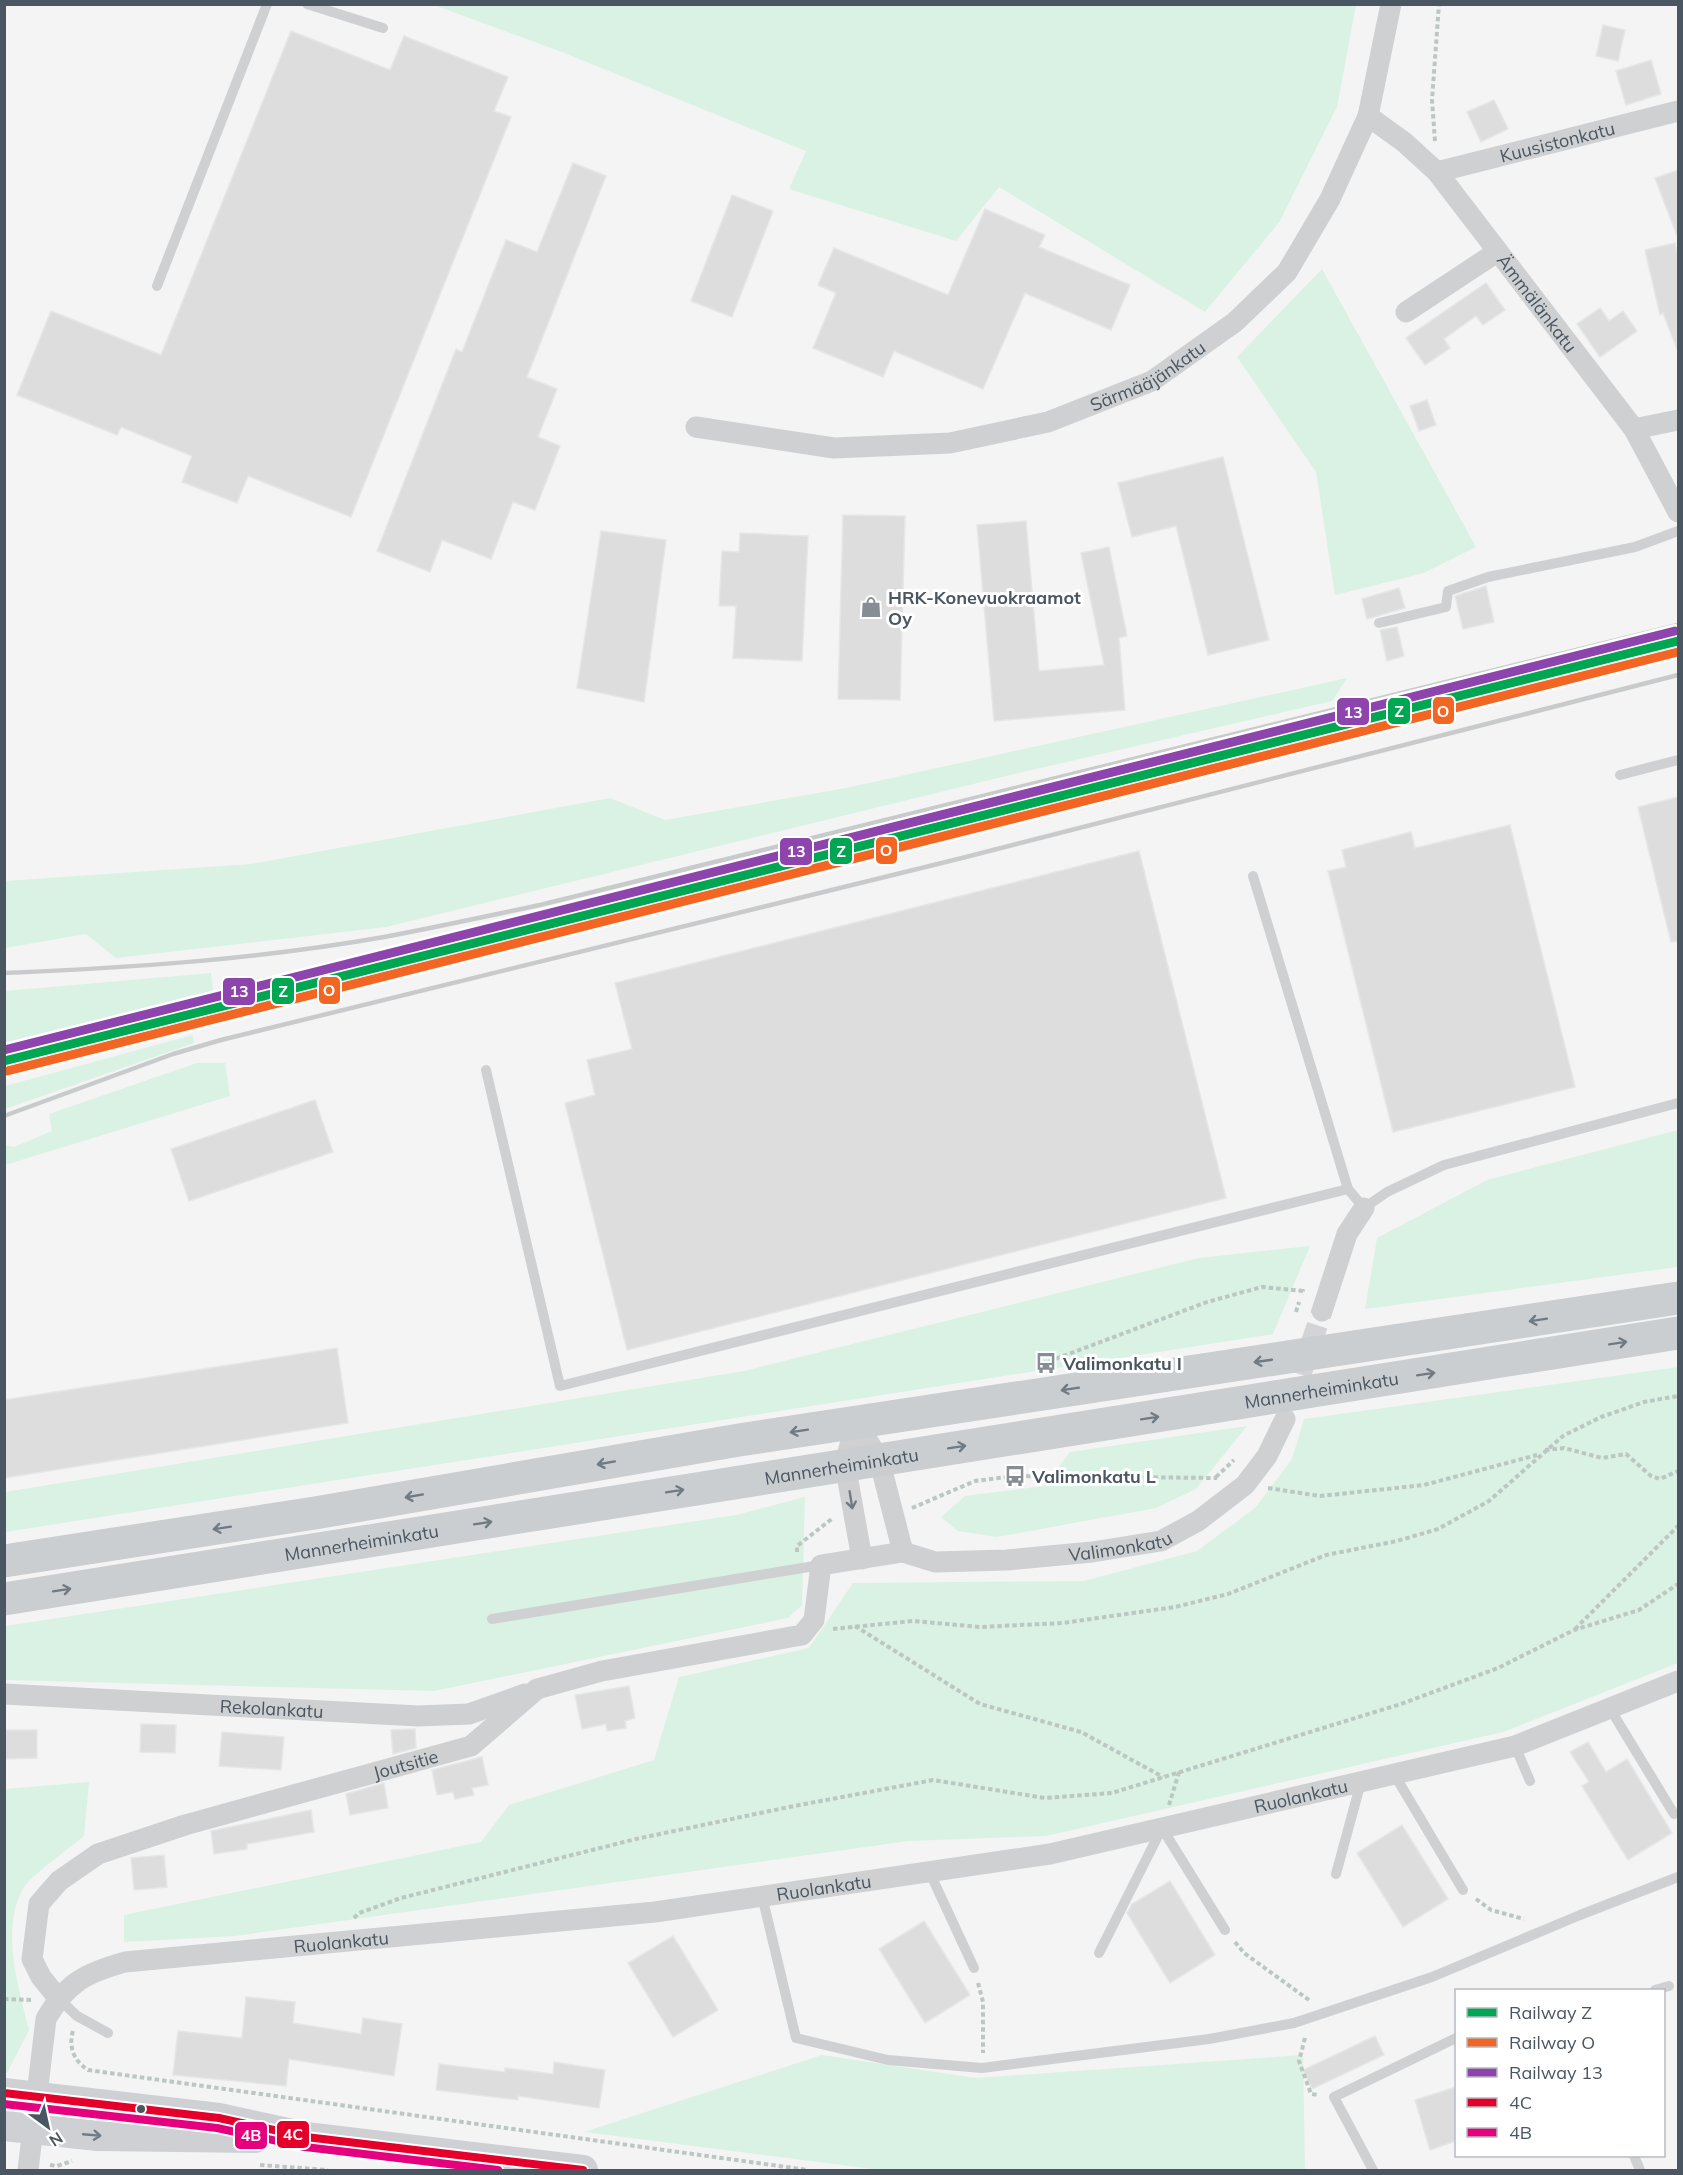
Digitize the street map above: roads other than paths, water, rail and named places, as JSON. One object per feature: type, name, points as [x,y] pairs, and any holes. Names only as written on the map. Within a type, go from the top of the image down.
[{"type":"main road","name":"Mannerheiminkatu","points":[[4,1561],[315,1513],[856,1422],[1678,1298]]},
{"type":"main road","name":"Mannerheiminkatu","points":[[4,1599],[845,1464],[1308,1394],[1678,1333]]},
{"type":"main road","points":[[4,2093],[219,2118],[306,2137],[583,2170]]},
{"type":"main road","points":[[19,2128],[98,2136],[195,2139],[306,2137]]},
{"type":"street","name":"Särmääjänkatu","points":[[696,427],[834,448],[950,443],[1048,422],[1152,381],[1235,322],[1287,272],[1330,199],[1368,116],[1390,4]]},
{"type":"street","name":"Kuusistonkatu","points":[[1437,172],[1678,111]]},
{"type":"street","name":"Ämmälänkatu","points":[[1368,116],[1404,142],[1437,172],[1634,429],[1678,512]]},
{"type":"street","points":[[1406,312],[1497,252]]},
{"type":"street","points":[[1634,429],[1678,420]]},
{"type":"street","points":[[1323,1311],[1347,1234],[1364,1208]]},
{"type":"street","name":"Valimonkatu","points":[[821,1565],[903,1552],[935,1562],[1007,1560],[1092,1552],[1161,1541],[1198,1521],[1245,1485],[1267,1456],[1285,1419]]},
{"type":"street","points":[[856,1422],[879,1459],[903,1552]]},
{"type":"street","points":[[856,1422],[845,1464],[862,1559]]},
{"type":"street","name":"Joutsitie","points":[[58,1998],[41,1977],[32,1959],[39,1904],[59,1881],[98,1854],[186,1825],[471,1746],[537,1689],[602,1671],[802,1635],[814,1620],[821,1565]]},
{"type":"street","name":"Ruolankatu","points":[[28,2170],[19,2128],[35,2096],[46,2019],[58,1998],[73,1983],[98,1969],[125,1962],[656,1912],[1050,1854],[1515,1746],[1678,1681]]},
{"type":"street","name":"Rekolankatu","points":[[4,1694],[418,1716],[469,1714],[537,1689]]},
{"type":"lane","points":[[157,286],[267,4]]},
{"type":"lane","points":[[307,4],[383,28]]},
{"type":"lane","points":[[1379,623],[1446,607],[1448,591],[1488,577],[1635,547],[1678,531]]},
{"type":"lane","points":[[1620,775],[1678,760]]},
{"type":"lane","points":[[1252,876],[1348,1189],[1364,1208],[1386,1192],[1444,1165],[1678,1103]]},
{"type":"lane","points":[[486,1070],[560,1386],[1348,1189]]},
{"type":"lane","points":[[492,1619],[821,1565]]},
{"type":"lane","points":[[1609,1707],[1674,1814]]},
{"type":"lane","points":[[1515,1746],[1530,1781]]},
{"type":"lane","points":[[1395,1774],[1463,1890]]},
{"type":"lane","points":[[1336,1874],[1361,1782]]},
{"type":"lane","points":[[1162,1828],[1225,1930]]},
{"type":"lane","points":[[1099,1953],[1162,1828]]},
{"type":"lane","points":[[929,1870],[974,1968]]},
{"type":"lane","points":[[762,1896],[796,2038],[888,2060],[982,2068],[1209,2039],[1310,2018],[1432,1977],[1678,1877]]},
{"type":"lane","points":[[1658,1989],[1669,1986]]},
{"type":"lane","points":[[58,1998],[77,2016],[108,2033]]},
{"type":"lane","points":[[1373,2170],[1334,2097],[1455,2038]]},
{"type":"tunnel","points":[[1291,1404],[1322,1311]]},
{"type":"railway","points":[[4,973],[147,965],[290,951],[384,937],[540,905],[1678,625]]},
{"type":"railway","points":[[4,1116],[173,1054],[221,1040],[958,859],[1678,675]]},
{"type":"rail line","name":"13","points":[[4,1050],[1675,631]]},
{"type":"rail line","name":"Z","points":[[4,1061],[1678,641]]},
{"type":"rail line","name":"O","points":[[7,1071],[1678,652]]},
{"type":"place","name":"HRK-Konevuokraamot Oy","points":[[871,607]]},
{"type":"place","name":"Valimonkatu I","points":[[1046,1363]]},
{"type":"place","name":"Valimonkatu L","points":[[1015,1476]]}]
